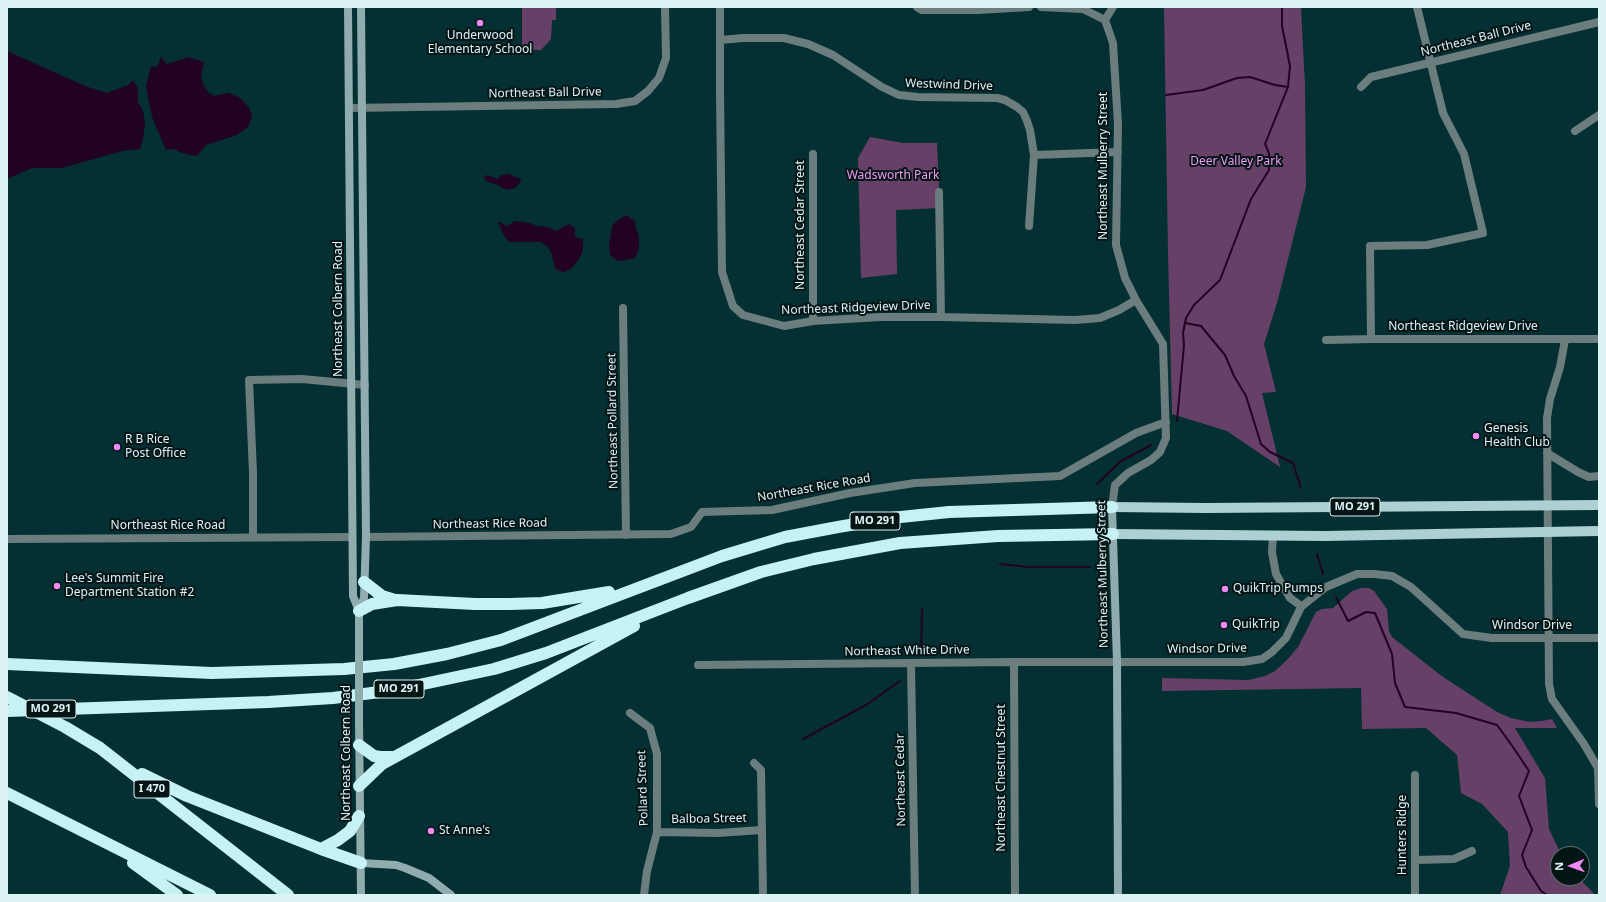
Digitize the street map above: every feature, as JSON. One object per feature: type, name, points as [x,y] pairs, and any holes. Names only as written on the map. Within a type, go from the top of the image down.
[{"type":"highway","name":"MO 291","points":[[7,664],[212,673],[322,670],[394,664],[447,654],[501,640],[722,556],[786,537],[891,518],[949,512],[1112,507]]},
{"type":"highway","name":"MO 291","points":[[7,711],[268,702],[332,698],[403,688],[494,669],[546,653],[688,598],[761,572],[814,559],[900,543],[998,536],[1113,534]]},
{"type":"highway","points":[[364,582],[382,596],[397,600],[475,604],[542,603],[596,595],[647,584]]},
{"type":"highway","points":[[359,786],[382,764],[395,756],[688,598]]},
{"type":"highway","points":[[359,611],[372,604],[397,600]]},
{"type":"highway","name":"I 470","points":[[7,698],[65,727],[100,748],[288,895]]},
{"type":"highway","points":[[359,745],[374,756],[380,758],[395,756]]},
{"type":"highway","points":[[100,748],[141,774],[187,796],[321,849],[361,863]]},
{"type":"highway","points":[[7,793],[210,895]]},
{"type":"highway","points":[[321,849],[338,840],[350,831],[359,816]]},
{"type":"highway","points":[[82,831],[120,854],[177,895]]},
{"type":"main road","name":"Northeast Colbern Road","points":[[348,7],[353,596],[359,611]]},
{"type":"main road","name":"Northeast Colbern Road","points":[[361,7],[366,537],[364,598],[359,611],[359,816],[361,895]]},
{"type":"main road","name":"MO 291","points":[[1112,507],[1206,508],[1599,505]]},
{"type":"main road","name":"Northeast Mulberry Street","points":[[1112,507],[1116,662],[1118,895]]},
{"type":"main road","points":[[352,521],[356,528],[366,537]]},
{"type":"main road","name":"MO 291","points":[[1113,534],[1273,535],[1599,531]]},
{"type":"main road","points":[[361,863],[396,865],[429,878],[451,895]]},
{"type":"street","name":"Northeast Ball Drive","points":[[349,108],[616,104],[635,101],[648,92],[659,78],[666,58],[665,7]]},
{"type":"street","name":"Northeast Ridgeview Drive","points":[[720,7],[722,272],[733,306],[743,315],[784,326],[813,321],[880,317],[1075,320],[1100,318],[1119,310],[1136,300]]},
{"type":"street","points":[[918,7],[922,10],[978,10],[1029,7]]},
{"type":"street","points":[[1042,7],[1083,9],[1104,20],[1113,7]]},
{"type":"street","points":[[1371,339],[1370,246],[1427,245],[1483,233],[1464,154],[1443,113],[1417,7]]},
{"type":"street","name":"Northeast Mulberry Street","points":[[1104,20],[1113,43],[1117,83],[1118,152],[1116,245],[1125,278],[1136,300],[1163,344],[1166,422],[1166,438],[1160,452],[1151,460],[1128,473],[1115,485],[1112,507]]},
{"type":"street","name":"Northeast Ball Drive","points":[[1361,87],[1371,78],[1599,22]]},
{"type":"street","name":"Westwind Drive","points":[[721,40],[743,38],[784,38],[808,44],[833,55],[899,95],[918,97],[997,98],[1005,100],[1017,107],[1025,117],[1030,130],[1034,155],[1029,226]]},
{"type":"street","points":[[1575,131],[1599,115]]},
{"type":"street","points":[[1034,155],[1118,152]]},
{"type":"street","name":"Northeast Cedar Street","points":[[813,154],[813,321]]},
{"type":"street","points":[[939,192],[941,317]]},
{"type":"street","name":"Northeast Pollard Street","points":[[623,308],[626,535]]},
{"type":"street","name":"Northeast Ridgeview Drive","points":[[1326,340],[1599,339]]},
{"type":"street","points":[[1565,340],[1560,367],[1550,398],[1548,418],[1549,684],[1552,699],[1599,768],[1599,804]]},
{"type":"street","points":[[253,538],[253,473],[249,380],[302,379],[365,385]]},
{"type":"street","name":"Northeast Rice Road","points":[[366,537],[672,534],[691,527],[702,512],[772,510],[850,493],[915,483],[1060,476],[1136,433],[1166,422]]},
{"type":"street","points":[[1547,453],[1589,477],[1599,476]]},
{"type":"street","points":[[1273,535],[1272,552],[1276,574],[1290,598],[1301,606]]},
{"type":"street","name":"Northeast Rice Road","points":[[7,539],[352,537]]},
{"type":"street","name":"Windsor Drive","points":[[1116,662],[1243,662],[1262,659],[1272,652],[1286,638],[1301,606],[1326,587],[1357,574],[1392,576],[1411,587],[1463,634],[1492,638],[1599,638]]},
{"type":"street","name":"Northeast Chestnut Street","points":[[1014,662],[1014,895]]},
{"type":"street","name":"Northeast White Drive","points":[[698,665],[1116,662]]},
{"type":"street","name":"Northeast Cedar","points":[[911,664],[915,895]]},
{"type":"street","name":"Pollard Street","points":[[630,713],[650,728],[657,754],[657,832],[647,871],[644,895]]},
{"type":"street","points":[[754,763],[761,770],[763,895]]},
{"type":"street","name":"Hunters Ridge","points":[[1415,775],[1415,895]]},
{"type":"street","name":"Balboa Street","points":[[657,832],[718,833],[761,830]]},
{"type":"street","points":[[1415,860],[1454,860],[1472,852]]},
{"type":"green space","points":[[522,7],[556,7],[556,20],[552,20],[551,39],[541,50],[522,50]]},
{"type":"green space","name":"Deer Valley Park","points":[[1164,7],[1301,7],[1305,86],[1306,187],[1277,303],[1264,344],[1276,392],[1262,393],[1280,467],[1227,431],[1172,414]]},
{"type":"green space","name":"Wadsworth Park","points":[[870,137],[903,143],[937,143],[940,208],[896,210],[897,274],[861,278],[858,158]]},
{"type":"green space","points":[[1362,588],[1369,588],[1374,591],[1387,609],[1389,631],[1392,637],[1443,677],[1497,712],[1511,718],[1530,722],[1552,719],[1557,728],[1515,728],[1545,778],[1549,829],[1557,846],[1550,846],[1550,886],[1587,886],[1595,895],[1500,895],[1510,866],[1508,832],[1482,804],[1461,793],[1457,755],[1426,728],[1362,729],[1361,688],[1162,691],[1162,678],[1249,680],[1265,676],[1275,671],[1298,647],[1316,612],[1322,609],[1333,608],[1352,591]]},
{"type":"shaded area","points":[[7,51],[85,86],[107,93],[128,85],[133,80],[138,88],[138,102],[143,110],[145,124],[140,149],[122,151],[62,168],[32,168],[7,179]]},
{"type":"shaded area","points":[[161,57],[167,64],[189,57],[204,62],[201,77],[208,92],[214,96],[229,93],[240,98],[249,107],[252,117],[248,127],[237,135],[206,145],[197,156],[181,153],[174,149],[166,150],[152,117],[146,86],[151,66],[157,67]]},
{"type":"shaded area","points":[[508,174],[521,179],[520,183],[515,188],[508,190],[485,180],[484,177],[487,175],[497,179],[502,175]]},
{"type":"shaded area","points":[[626,215],[636,222],[635,226],[638,232],[639,249],[635,258],[622,261],[616,260],[610,255],[609,245],[612,226]]},
{"type":"shaded area","points":[[498,221],[507,226],[515,221],[530,223],[556,231],[569,224],[575,228],[575,237],[583,239],[583,250],[579,259],[571,269],[564,272],[559,271],[555,268],[552,255],[548,247],[541,242],[509,242],[502,232]]},
{"type":"waterway","points":[[1177,421],[1184,345],[1183,333],[1186,318],[1194,305],[1220,280],[1251,199],[1269,170],[1269,153],[1265,144],[1288,87],[1290,66],[1282,26],[1282,7]]},
{"type":"waterway","points":[[1166,95],[1203,90],[1237,78],[1250,77],[1275,85],[1288,87]]},
{"type":"waterway","points":[[1185,323],[1201,326],[1225,355],[1234,376],[1246,396],[1261,444],[1270,452],[1293,463],[1301,488]]},
{"type":"waterway","points":[[1097,484],[1121,461],[1151,445]]},
{"type":"waterway","points":[[1317,554],[1323,574]]},
{"type":"waterway","points":[[1000,564],[1029,567],[1090,567]]},
{"type":"waterway","points":[[1336,597],[1348,621],[1366,612],[1375,613],[1392,654],[1395,683],[1405,707],[1456,713],[1497,725],[1513,747],[1529,771],[1519,796],[1532,830],[1522,855],[1526,867],[1541,891],[1547,895]]},
{"type":"waterway","points":[[921,655],[922,609]]},
{"type":"waterway","points":[[803,739],[866,705],[900,681]]},
{"type":"place","name":"Underwood Elementary School","points":[[480,23]]},
{"type":"place","name":"Genesis Health Club","points":[[1476,436]]},
{"type":"place","name":"R B Rice Post Office","points":[[117,447]]},
{"type":"place","name":"Lee's Summit Fire Department Station #2","points":[[57,586]]},
{"type":"place","name":"QuikTrip Pumps","points":[[1225,589]]},
{"type":"place","name":"QuikTrip","points":[[1224,625]]},
{"type":"place","name":"St Anne's","points":[[431,831]]}]
